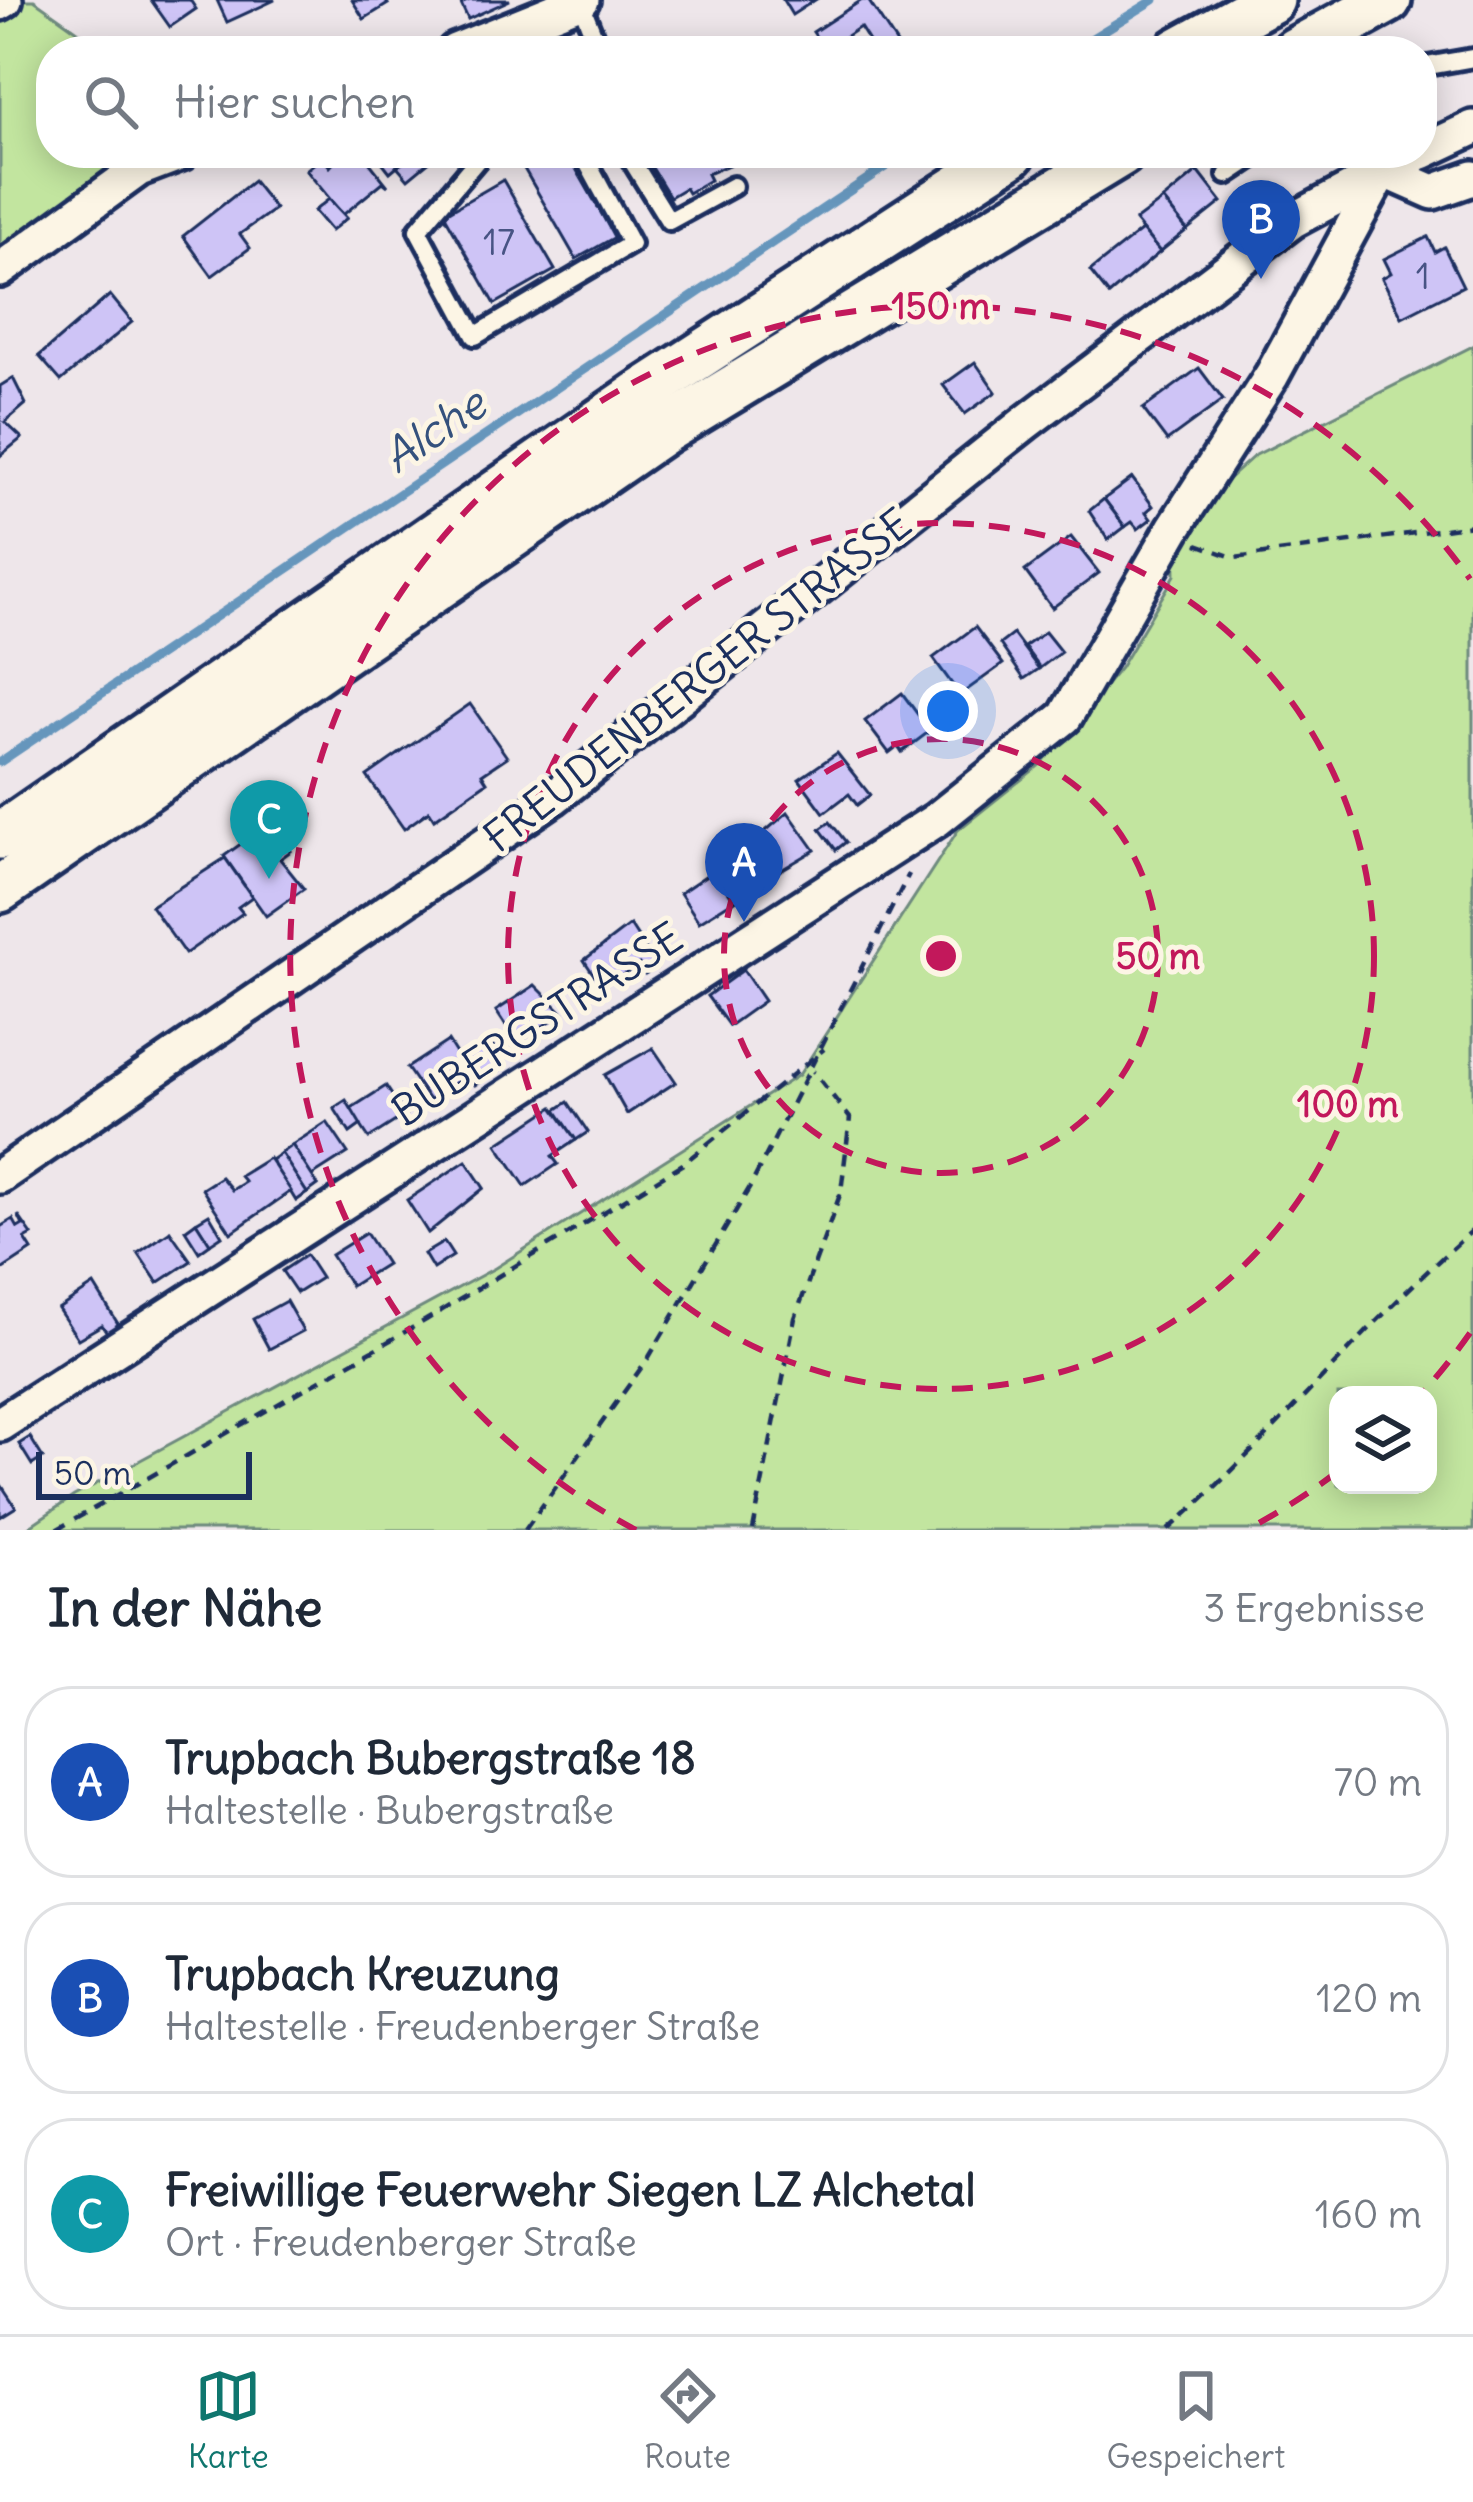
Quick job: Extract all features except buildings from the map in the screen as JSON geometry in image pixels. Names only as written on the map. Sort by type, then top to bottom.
[{"type":"main road","points":[[1205,36],[1271,0]]},
{"type":"main road","points":[[1322,36],[1388,0]]},
{"type":"main road","points":[[0,836],[637,396],[989,168]]},
{"type":"main road","points":[[0,889],[663,431],[1096,168]]},
{"type":"street","points":[[545,34],[581,1]]},
{"type":"street","name":"FREUDENBERGER STRASSE","points":[[1437,145],[1473,128]]},
{"type":"street","points":[[0,270],[143,168]]},
{"type":"street","name":"FREUDENBERGER STRASSE","points":[[0,1176],[553,798],[1199,290],[1292,221],[1387,168]]},
{"type":"street","points":[[1383,170],[1432,192],[1473,178]]},
{"type":"street","name":"BUBERGSTRASSE","points":[[0,1424],[936,820],[1065,717],[1174,528],[1272,375],[1383,170]]},
{"type":"lane","points":[[581,1],[593,36]]},
{"type":"lane","points":[[1437,64],[1473,58]]},
{"type":"lane","points":[[470,168],[418,230],[475,336],[632,244],[590,168]]},
{"type":"lane","points":[[637,168],[669,221],[733,186]]},
{"type":"lane","points":[[1227,175],[1238,168]]},
{"type":"path","points":[[1174,528],[1207,551],[1235,558],[1473,525]]},
{"type":"path","points":[[525,1530],[649,1357],[814,1071],[936,820]]},
{"type":"path","points":[[56,1530],[426,1320],[682,1164],[824,1049]]},
{"type":"path","points":[[752,1530],[795,1318],[841,1192],[850,1118],[814,1071]]},
{"type":"path","points":[[1168,1530],[1224,1482],[1358,1338],[1473,1230]]},
{"type":"green space","points":[[0,0],[34,0],[85,36],[36,36],[36,168],[158,168],[0,270]]},
{"type":"green space","points":[[1473,346],[1473,1530],[24,1530],[74,1496],[495,1268],[799,1075],[958,830],[1041,764],[1120,668],[1175,575],[1174,528],[1254,456]]},
{"type":"waterway","name":"Alche","points":[[1095,36],[1154,0]]},
{"type":"waterway","name":"Alche","points":[[0,762],[884,168]]},
{"type":"place","name":"Trupbach Kreuzung","points":[[1261,279]]},
{"type":"place","name":"Freiwillige Feuerwehr Siegen LZ Alchetal","points":[[269,879]]},
{"type":"place","name":"Trupbach Bubergstraße 18","points":[[744,922]]}]
